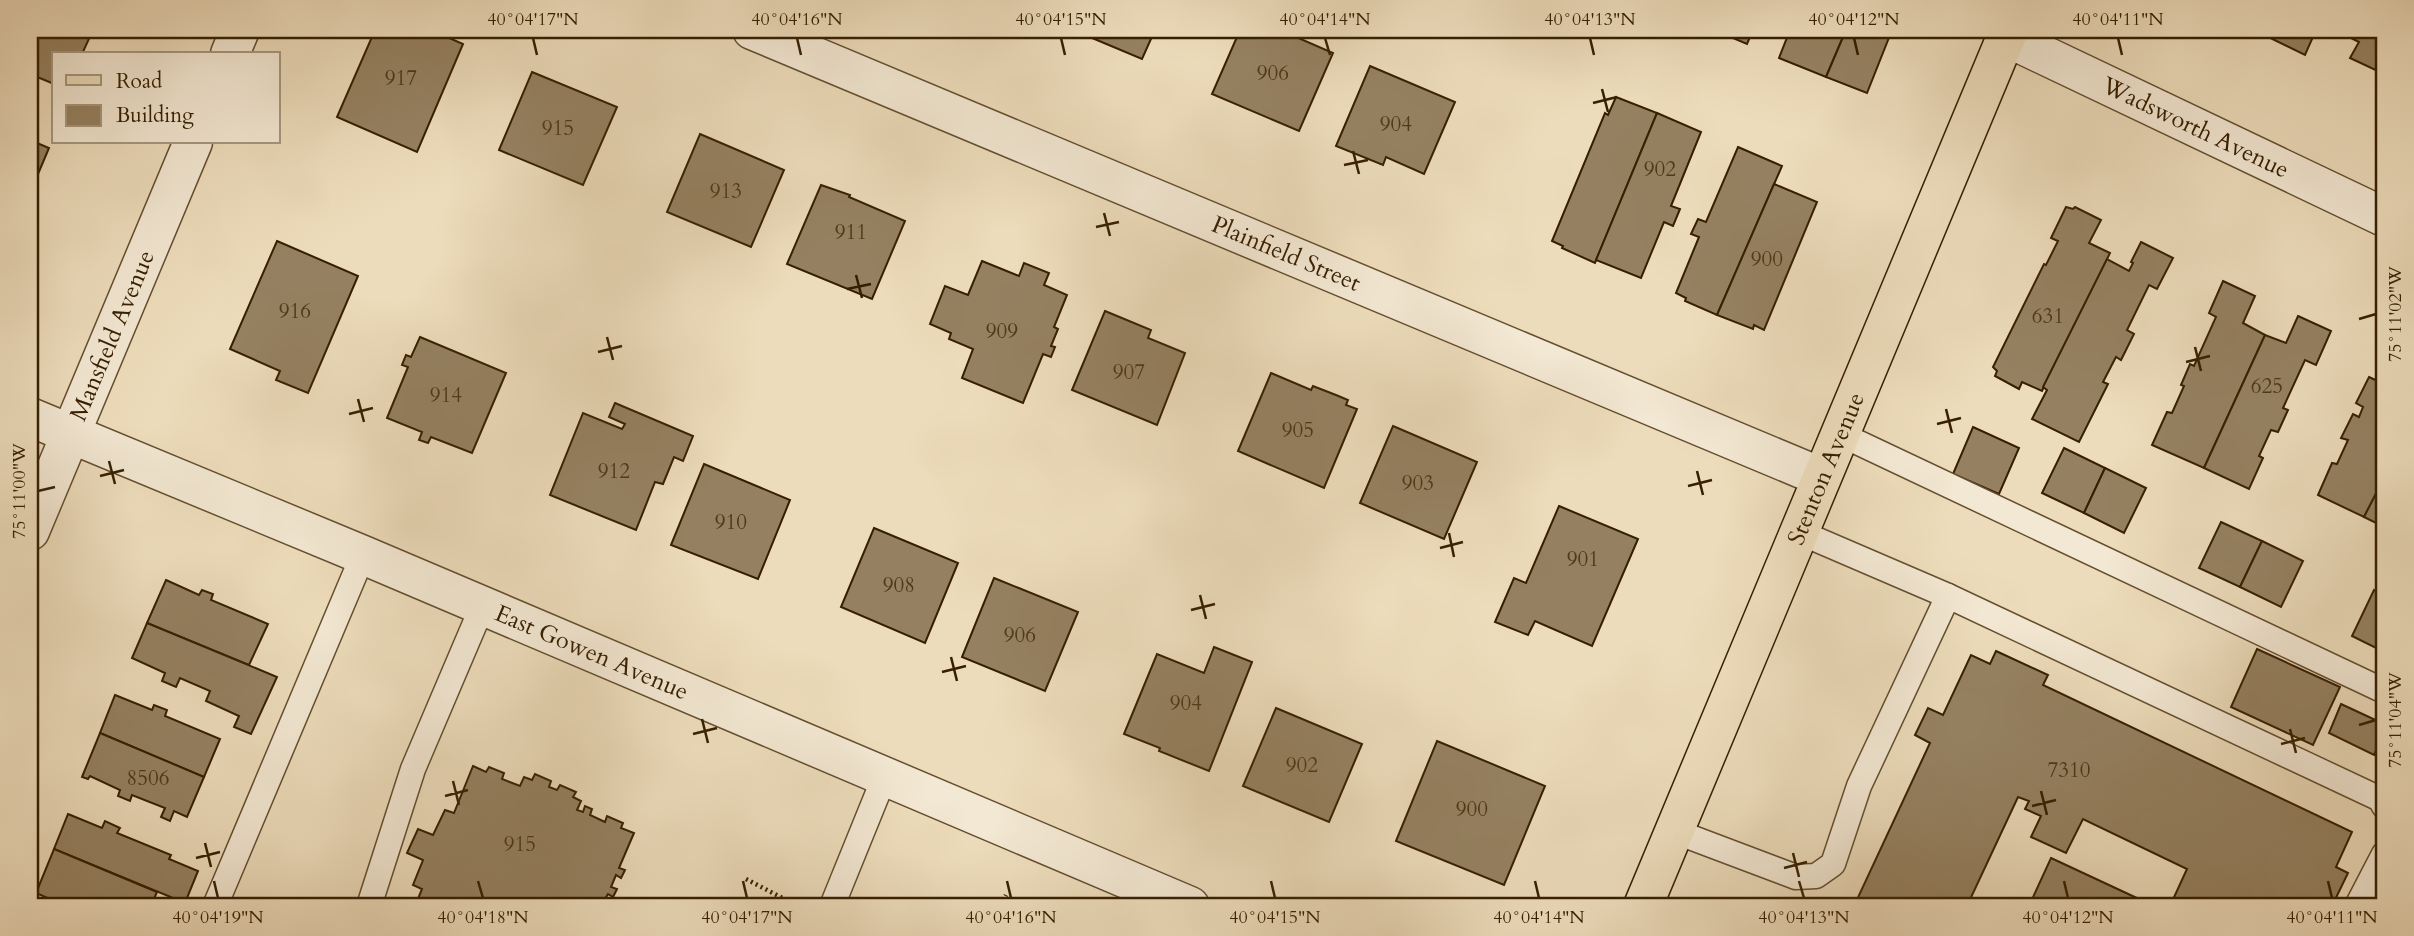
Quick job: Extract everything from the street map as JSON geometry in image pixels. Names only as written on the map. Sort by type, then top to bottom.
[{"type":"main road","name":"Stenton Avenue","points":[[1643,906],[2007,33]]},
{"type":"street","points":[[231,52],[240,30]]},
{"type":"street","name":"Plainfield Street","points":[[752,30],[1821,477]]},
{"type":"street","name":"Wadsworth Avenue","points":[[2007,33],[2384,217]]},
{"type":"street","name":"Mansfield Avenue","points":[[30,531],[192,144]]},
{"type":"street","name":"East Gowen Avenue","points":[[30,417],[363,555],[1190,906]]},
{"type":"lane","points":[[1840,434],[2384,691]]},
{"type":"lane","points":[[1799,532],[1948,596],[2380,799],[2384,806]]},
{"type":"lane","points":[[215,906],[363,555]]},
{"type":"lane","points":[[1674,831],[1796,877],[1816,876],[1833,864],[1859,786],[1948,596]]},
{"type":"lane","points":[[369,906],[413,769],[482,607]]},
{"type":"lane","points":[[832,906],[884,778]]},
{"type":"lane","points":[[2357,906],[2384,854]]},
{"type":"path","points":[[746,879],[797,906]]},
{"type":"path","points":[[1001,906],[1006,895]]},
{"type":"building","points":[[30,30],[93,30],[83,52],[52,52],[52,83],[30,74]]},
{"type":"building","points":[[375,30],[431,30],[463,44],[417,152],[337,117]]},
{"type":"building","points":[[1073,30],[1155,30],[1142,59]]},
{"type":"building","points":[[1240,30],[1280,30],[1333,53],[1299,131],[1212,94]]},
{"type":"building","points":[[1714,30],[1753,30],[1747,44]]},
{"type":"building","points":[[1790,30],[1846,30],[1826,77],[1779,58]]},
{"type":"building","points":[[1846,30],[1892,30],[1867,93],[1826,77]]},
{"type":"building","points":[[2254,30],[2316,30],[2305,55]]},
{"type":"building","points":[[2350,30],[2384,30],[2384,74],[2350,58],[2359,42],[2347,36]]},
{"type":"building","points":[[1370,66],[1455,102],[1424,174],[1386,157],[1383,165],[1336,146]]},
{"type":"building","points":[[532,72],[617,107],[583,185],[499,150]]},
{"type":"building","points":[[1616,97],[1657,113],[1595,263],[1552,241],[1605,113],[1608,115]]},
{"type":"building","points":[[1657,113],[1701,132],[1671,206],[1680,209],[1673,226],[1664,222],[1641,278],[1596,260]]},
{"type":"building","points":[[700,134],[784,170],[751,247],[667,212]]},
{"type":"building","points":[[30,140],[49,148],[30,193]]},
{"type":"building","points":[[1738,147],[1782,166],[1717,315],[1685,301],[1686,298],[1676,293],[1699,237],[1691,234],[1698,219],[1706,222]]},
{"type":"building","points":[[1774,184],[1817,202],[1764,330],[1754,325],[1753,329],[1717,315]]},
{"type":"building","points":[[821,185],[850,195],[849,197],[905,221],[872,299],[787,264]]},
{"type":"building","points":[[2066,207],[2075,207],[2101,220],[2089,243],[2110,253],[2042,391],[2022,382],[2019,389],[1995,376],[1997,371],[1993,367],[2058,241],[2051,238]]},
{"type":"building","points":[[277,241],[358,276],[308,393],[276,380],[280,371],[230,349]]},
{"type":"building","points":[[2141,242],[2173,258],[2157,289],[2149,285],[2127,330],[2134,334],[2121,360],[2116,357],[2103,382],[2108,384],[2079,442],[2032,419],[2047,390],[2043,387],[2107,259],[2129,271]]},
{"type":"building","points":[[982,261],[1019,276],[1024,263],[1049,273],[1044,285],[1067,295],[1054,327],[1058,329],[1051,346],[1055,347],[1051,357],[1043,354],[1023,403],[962,378],[973,349],[949,339],[951,333],[930,324],[945,286],[968,295]]},
{"type":"building","points":[[2223,281],[2255,296],[2243,323],[2265,335],[2204,468],[2152,445],[2167,412],[2172,413],[2190,364],[2194,366],[2216,317],[2209,313]]},
{"type":"building","points":[[1105,311],[1151,330],[1148,338],[1185,353],[1157,425],[1072,390]]},
{"type":"building","points":[[2298,316],[2331,331],[2316,365],[2305,360],[2283,408],[2288,410],[2278,432],[2271,430],[2259,456],[2263,458],[2249,489],[2204,468],[2265,335],[2286,343]]},
{"type":"building","points":[[420,337],[506,373],[472,453],[431,437],[428,443],[419,440],[422,432],[387,418],[408,367],[402,365],[406,355],[411,357]]},
{"type":"building","points":[[1271,373],[1311,390],[1313,386],[1348,400],[1346,405],[1357,409],[1324,488],[1238,451]]},
{"type":"building","points":[[2369,377],[2384,384],[2384,478],[2364,517],[2318,495],[2332,463],[2337,464],[2348,440],[2341,438],[2353,414],[2359,417],[2363,407],[2356,403]]},
{"type":"building","points":[[615,403],[693,436],[683,461],[674,457],[663,484],[655,482],[636,530],[550,495],[583,413],[622,429],[625,424],[609,417]]},
{"type":"building","points":[[1393,426],[1477,462],[1444,539],[1360,503]]},
{"type":"building","points":[[1973,427],[2019,448],[1999,494],[1953,474]]},
{"type":"building","points":[[2064,448],[2105,468],[2084,513],[2042,493]]},
{"type":"building","points":[[704,464],[790,500],[758,579],[671,545]]},
{"type":"building","points":[[2105,468],[2146,488],[2124,533],[2084,513]]},
{"type":"building","points":[[2384,478],[2384,527],[2364,517]]},
{"type":"building","points":[[1559,506],[1638,539],[1592,646],[1535,621],[1528,635],[1495,622],[1514,578],[1526,583]]},
{"type":"building","points":[[2221,522],[2262,541],[2240,587],[2199,568]]},
{"type":"building","points":[[874,528],[958,563],[925,643],[841,607]]},
{"type":"building","points":[[2262,541],[2303,561],[2281,607],[2240,587]]},
{"type":"building","points":[[994,578],[1078,612],[1045,691],[962,657]]},
{"type":"building","points":[[166,580],[199,595],[202,590],[213,594],[211,600],[268,624],[249,665],[147,623]]},
{"type":"building","points":[[2374,590],[2384,596],[2384,652],[2352,636]]},
{"type":"building","points":[[147,623],[277,677],[251,734],[234,727],[239,716],[206,701],[210,691],[180,678],[176,687],[162,681],[165,673],[132,658]]},
{"type":"building","points":[[1214,647],[1252,662],[1209,771],[1124,734],[1157,654],[1204,673]]},
{"type":"building","points":[[2257,649],[2340,687],[2313,745],[2231,707]]},
{"type":"building","points":[[1996,651],[2048,675],[2043,685],[2352,832],[2336,867],[2348,873],[2332,906],[2170,906],[2187,869],[2083,819],[2066,853],[2031,837],[2041,816],[2025,809],[2029,801],[2018,797],[1967,906],[1854,906],[1930,743],[1915,735],[1928,708],[1943,715],[1971,655],[1990,664]]},
{"type":"building","points":[[115,695],[152,710],[154,705],[167,710],[165,716],[220,739],[204,777],[100,733]]},
{"type":"building","points":[[2341,704],[2384,724],[2384,733],[2374,755],[2329,733]]},
{"type":"building","points":[[1276,708],[1362,744],[1329,822],[1243,786]]},
{"type":"building","points":[[100,733],[204,777],[187,817],[174,811],[170,821],[161,817],[165,808],[132,795],[130,801],[118,796],[120,790],[90,776],[88,779],[82,777]]},
{"type":"building","points":[[1437,741],[1545,786],[1504,885],[1396,841]]},
{"type":"building","points":[[473,766],[486,772],[489,767],[504,773],[502,779],[520,786],[524,777],[532,780],[535,774],[551,781],[549,787],[557,790],[560,785],[576,792],[573,797],[581,801],[577,810],[583,812],[585,806],[592,809],[590,815],[605,822],[607,816],[623,823],[621,828],[634,833],[619,868],[625,870],[621,878],[616,875],[611,887],[617,889],[613,897],[608,894],[605,899],[623,906],[415,906],[422,889],[413,885],[423,860],[407,853],[418,829],[433,835],[445,810],[454,813]]},
{"type":"building","points":[[68,814],[102,828],[105,821],[120,828],[117,833],[171,855],[169,859],[198,871],[185,903],[54,849]]},
{"type":"building","points":[[54,849],[157,892],[151,906],[66,906],[36,893]]},
{"type":"building","points":[[2051,858],[2154,906],[2029,906]]}]
